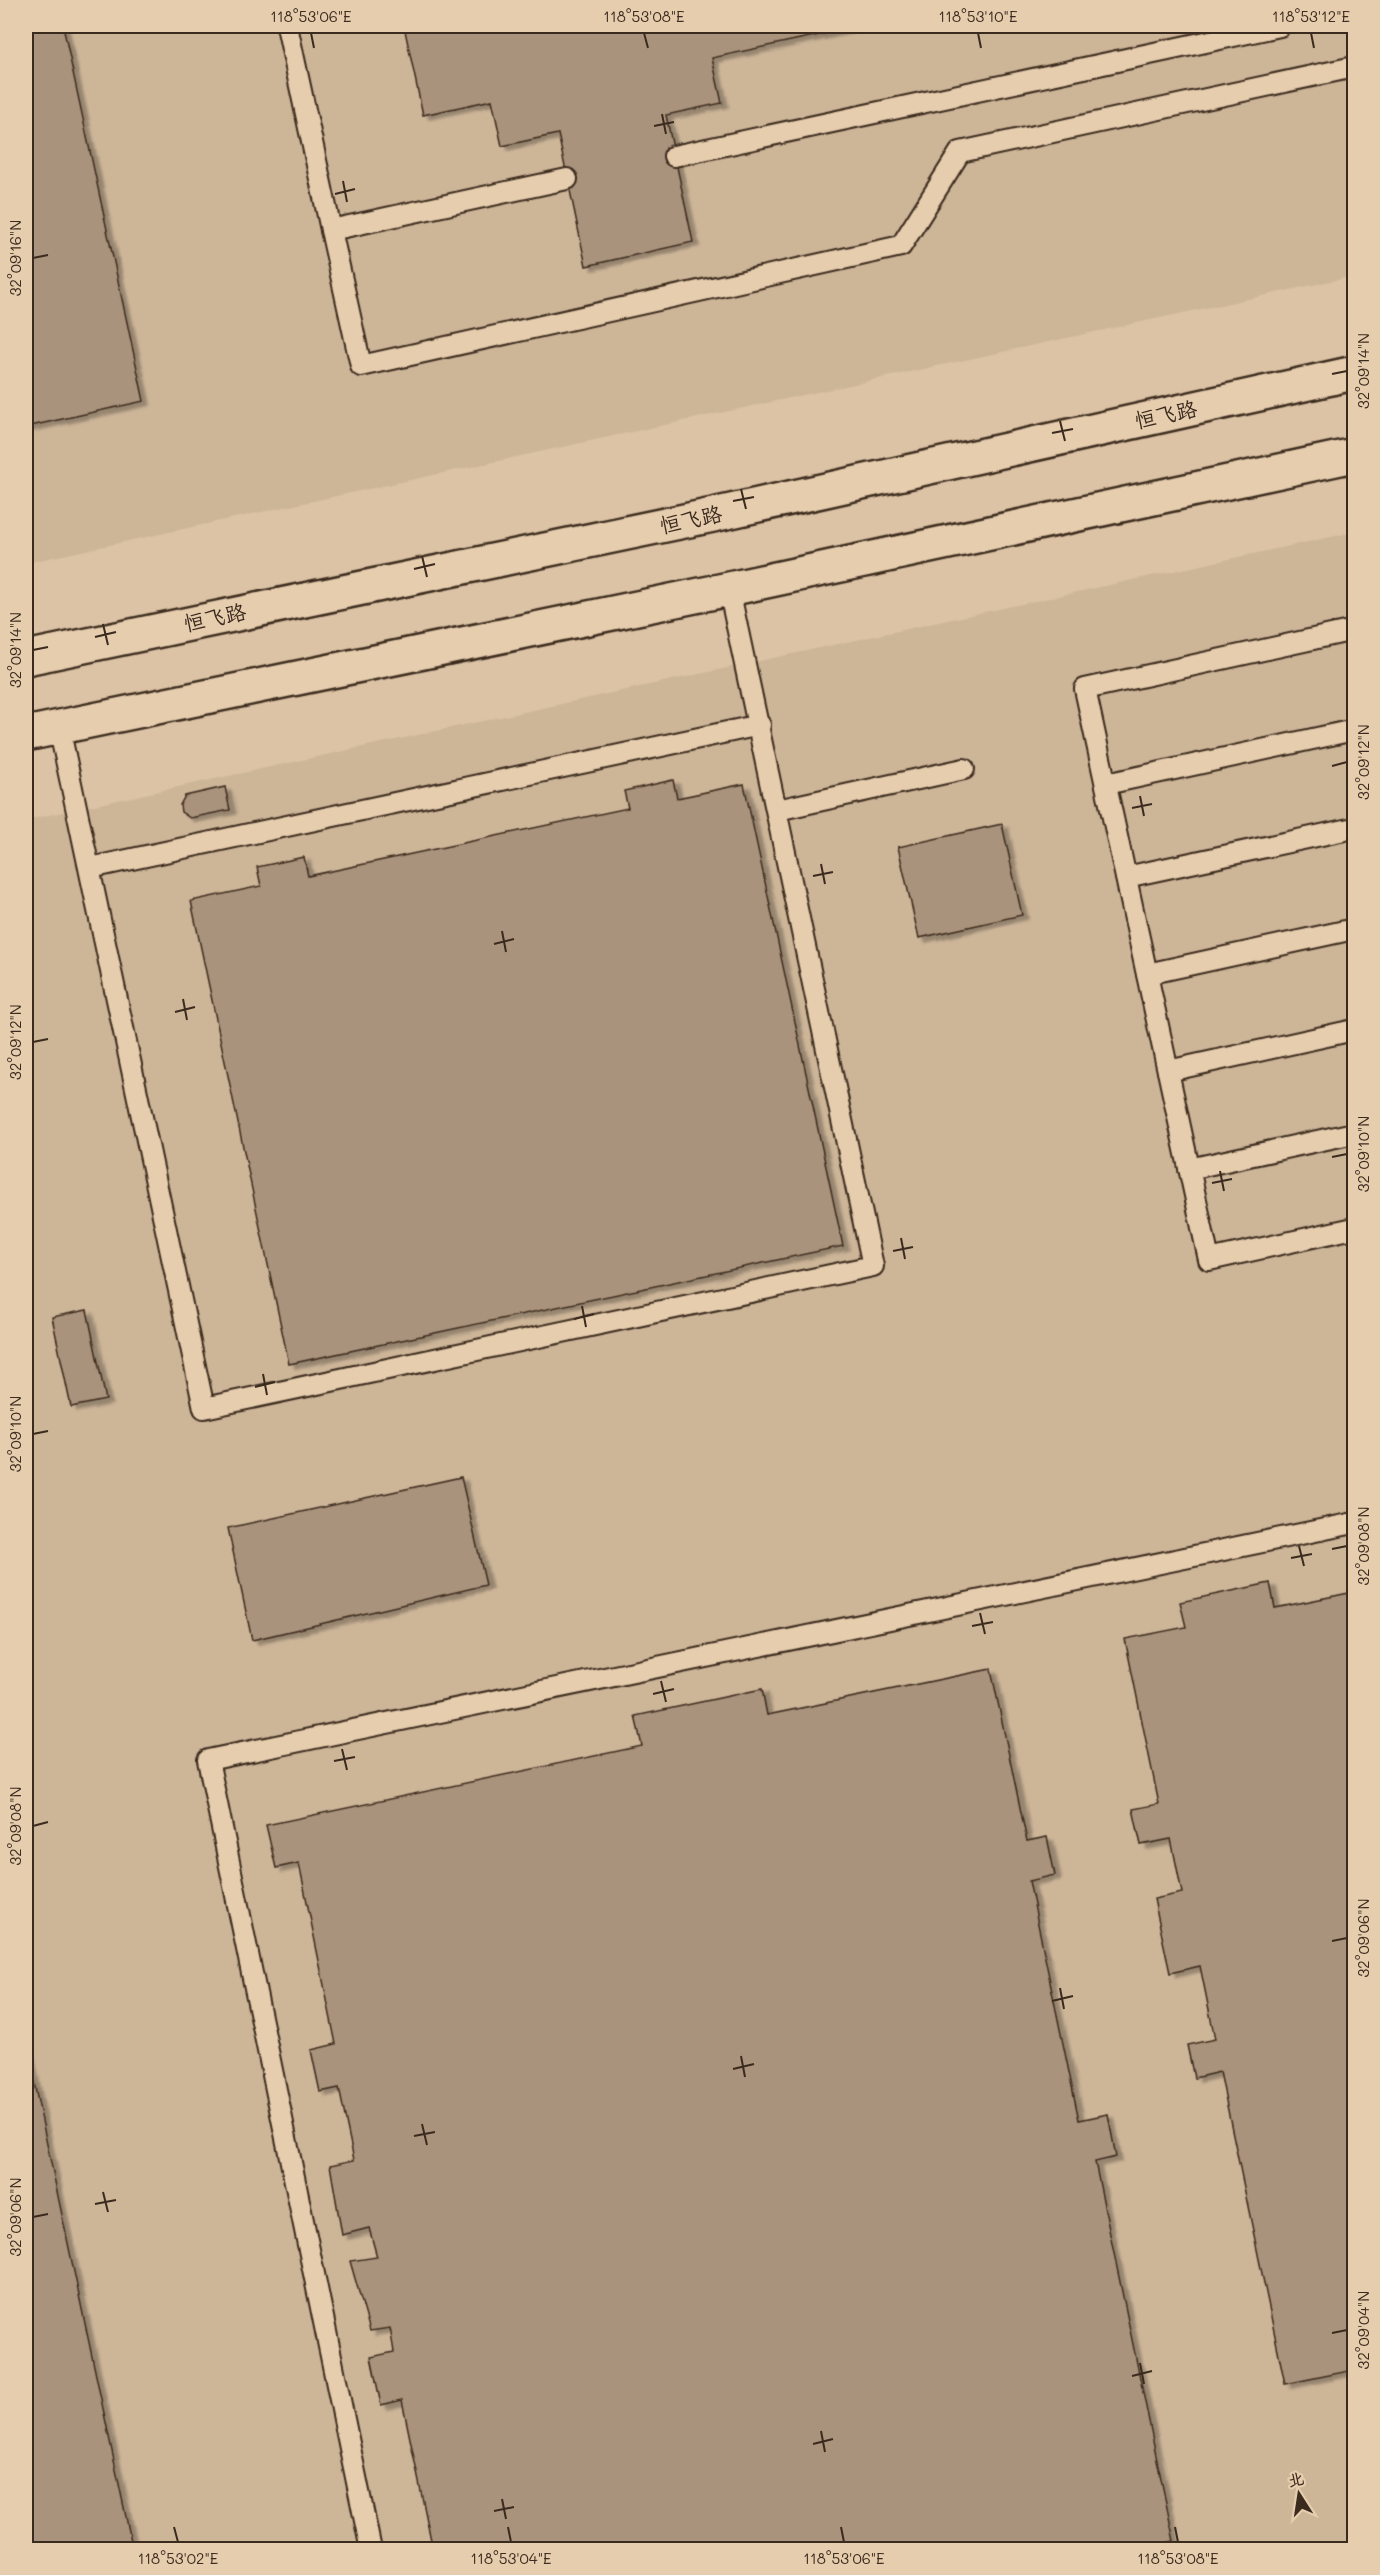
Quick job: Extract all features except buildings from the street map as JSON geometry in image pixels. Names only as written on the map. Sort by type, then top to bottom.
[{"type":"main road","name":"恒飞路","points":[[26,658],[713,515],[1354,373]]},
{"type":"main road","points":[[26,734],[729,589],[1354,455]]},
{"type":"lane","points":[[287,26],[361,366],[901,246],[960,152],[1354,67]]},
{"type":"lane","points":[[674,156],[1238,30],[1280,26]]},
{"type":"lane","points":[[331,230],[567,179]]},
{"type":"lane","points":[[59,727],[204,1408],[873,1266],[729,589]]},
{"type":"lane","points":[[1354,630],[1085,689],[1209,1260],[1354,1228]]},
{"type":"lane","points":[[90,868],[759,725]]},
{"type":"lane","points":[[1106,784],[1354,730]]},
{"type":"lane","points":[[777,810],[964,769]]},
{"type":"lane","points":[[1126,877],[1354,828]]},
{"type":"lane","points":[[1147,974],[1354,929]]},
{"type":"lane","points":[[1168,1071],[1354,1030]]},
{"type":"lane","points":[[1189,1169],[1354,1133]]},
{"type":"lane","points":[[370,2550],[208,1760],[1354,1523]]},
{"type":"shaded area","points":[[26,26],[1354,26],[1354,276],[26,563]]},
{"type":"shaded area","points":[[1354,532],[1354,2549],[26,2549],[26,820]]}]
